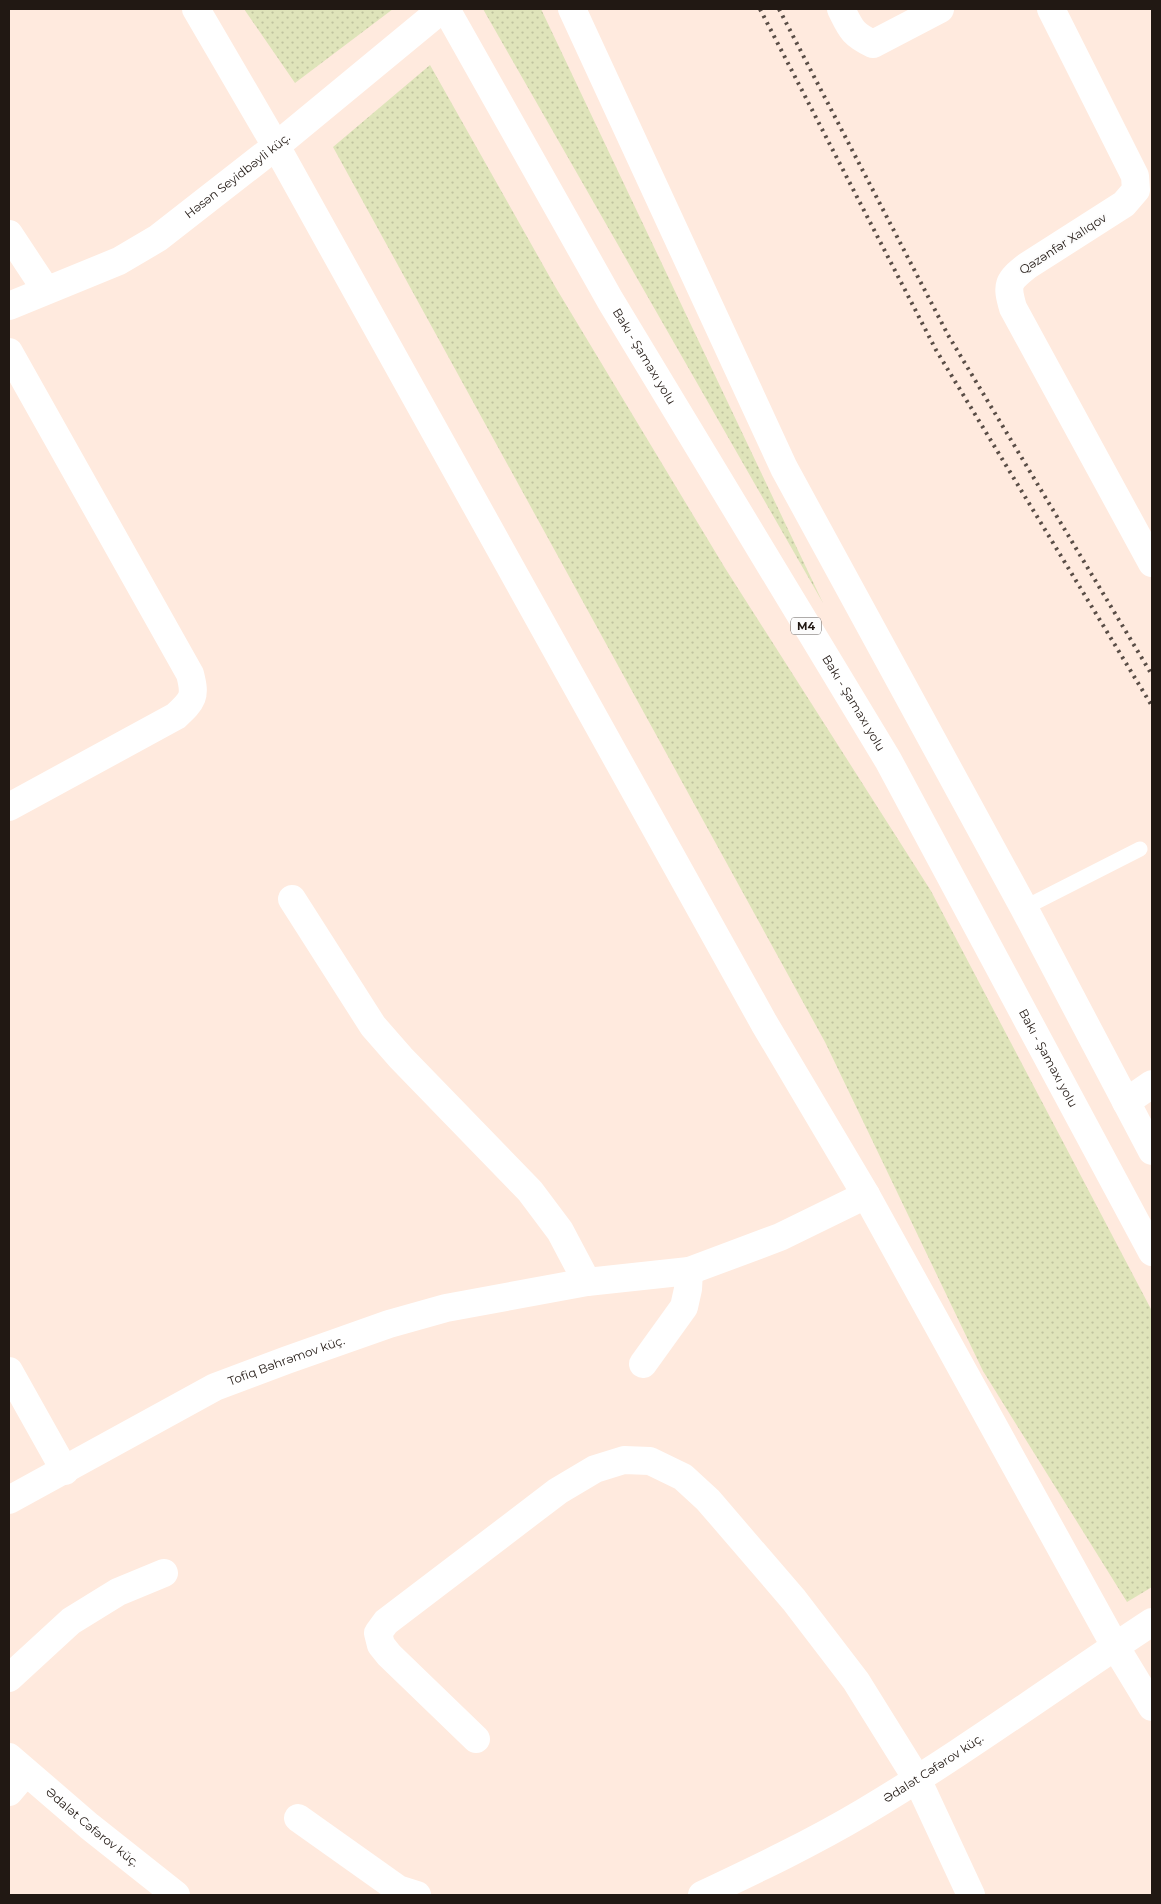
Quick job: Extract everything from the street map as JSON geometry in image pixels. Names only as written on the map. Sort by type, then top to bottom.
[{"type":"main road","points":[[196,9],[276,146],[760,1014],[866,1195],[1115,1646],[1152,1707]]},
{"type":"main road","name":"Həsən Seyidbəyli küç.","points":[[9,306],[118,261],[158,238],[276,146],[444,9]]},
{"type":"main road","name":"Bakı - Şamaxı yolu","points":[[444,9],[610,300],[888,760],[1152,1252]]},
{"type":"main road","points":[[572,9],[784,468],[1024,908],[1152,1151]]},
{"type":"main road","points":[[841,9],[850,28],[858,37],[873,44],[940,9]]},
{"type":"main road","name":"Qəzənfər Xalıqov","points":[[1051,9],[1135,176],[1136,190],[1124,204],[1012,277],[1008,292],[1013,308],[1152,563]]},
{"type":"main road","points":[[9,234],[46,290]]},
{"type":"main road","points":[[9,352],[190,674],[194,690],[189,704],[176,716],[9,807]]},
{"type":"main road","points":[[292,899],[373,1026],[400,1058],[530,1191],[560,1231],[587,1282]]},
{"type":"main road","points":[[1126,1102],[1152,1084]]},
{"type":"main road","name":"Tofiq Bəhrəmov küç.","points":[[9,1500],[215,1387],[287,1360],[389,1324],[446,1308],[587,1282],[689,1271],[780,1236],[866,1195]]},
{"type":"main road","points":[[643,1364],[684,1307],[689,1271]]},
{"type":"main road","points":[[9,1371],[64,1471]]},
{"type":"main road","points":[[476,1739],[389,1655],[381,1644],[378,1633],[386,1622],[558,1492],[595,1470],[624,1460],[650,1461],[683,1478],[708,1500],[794,1600],[856,1682],[917,1779],[971,1895]]},
{"type":"main road","points":[[9,1678],[71,1621],[118,1592],[164,1573]]},
{"type":"main road","name":"Ədalət Cəfərov küç.","points":[[702,1895],[803,1846],[917,1779],[1152,1622]]},
{"type":"main road","name":"Ədalət Cəfərov küç.","points":[[14,1774],[176,1895]]},
{"type":"main road","points":[[298,1818],[398,1888],[417,1895]]},
{"type":"lane","points":[[1024,908],[1140,849]]},
{"type":"green space","points":[[244,9],[393,9],[295,83]]},
{"type":"green space","points":[[483,9],[541,9],[823,603]]},
{"type":"green space","points":[[430,65],[556,288],[725,568],[931,891],[1152,1311],[1152,1587],[1127,1602],[983,1371],[825,1042],[333,147]]},
{"type":"railway","points":[[760,9],[936,350],[1152,706]]},
{"type":"railway","points":[[779,9],[948,335],[1152,675]]}]
